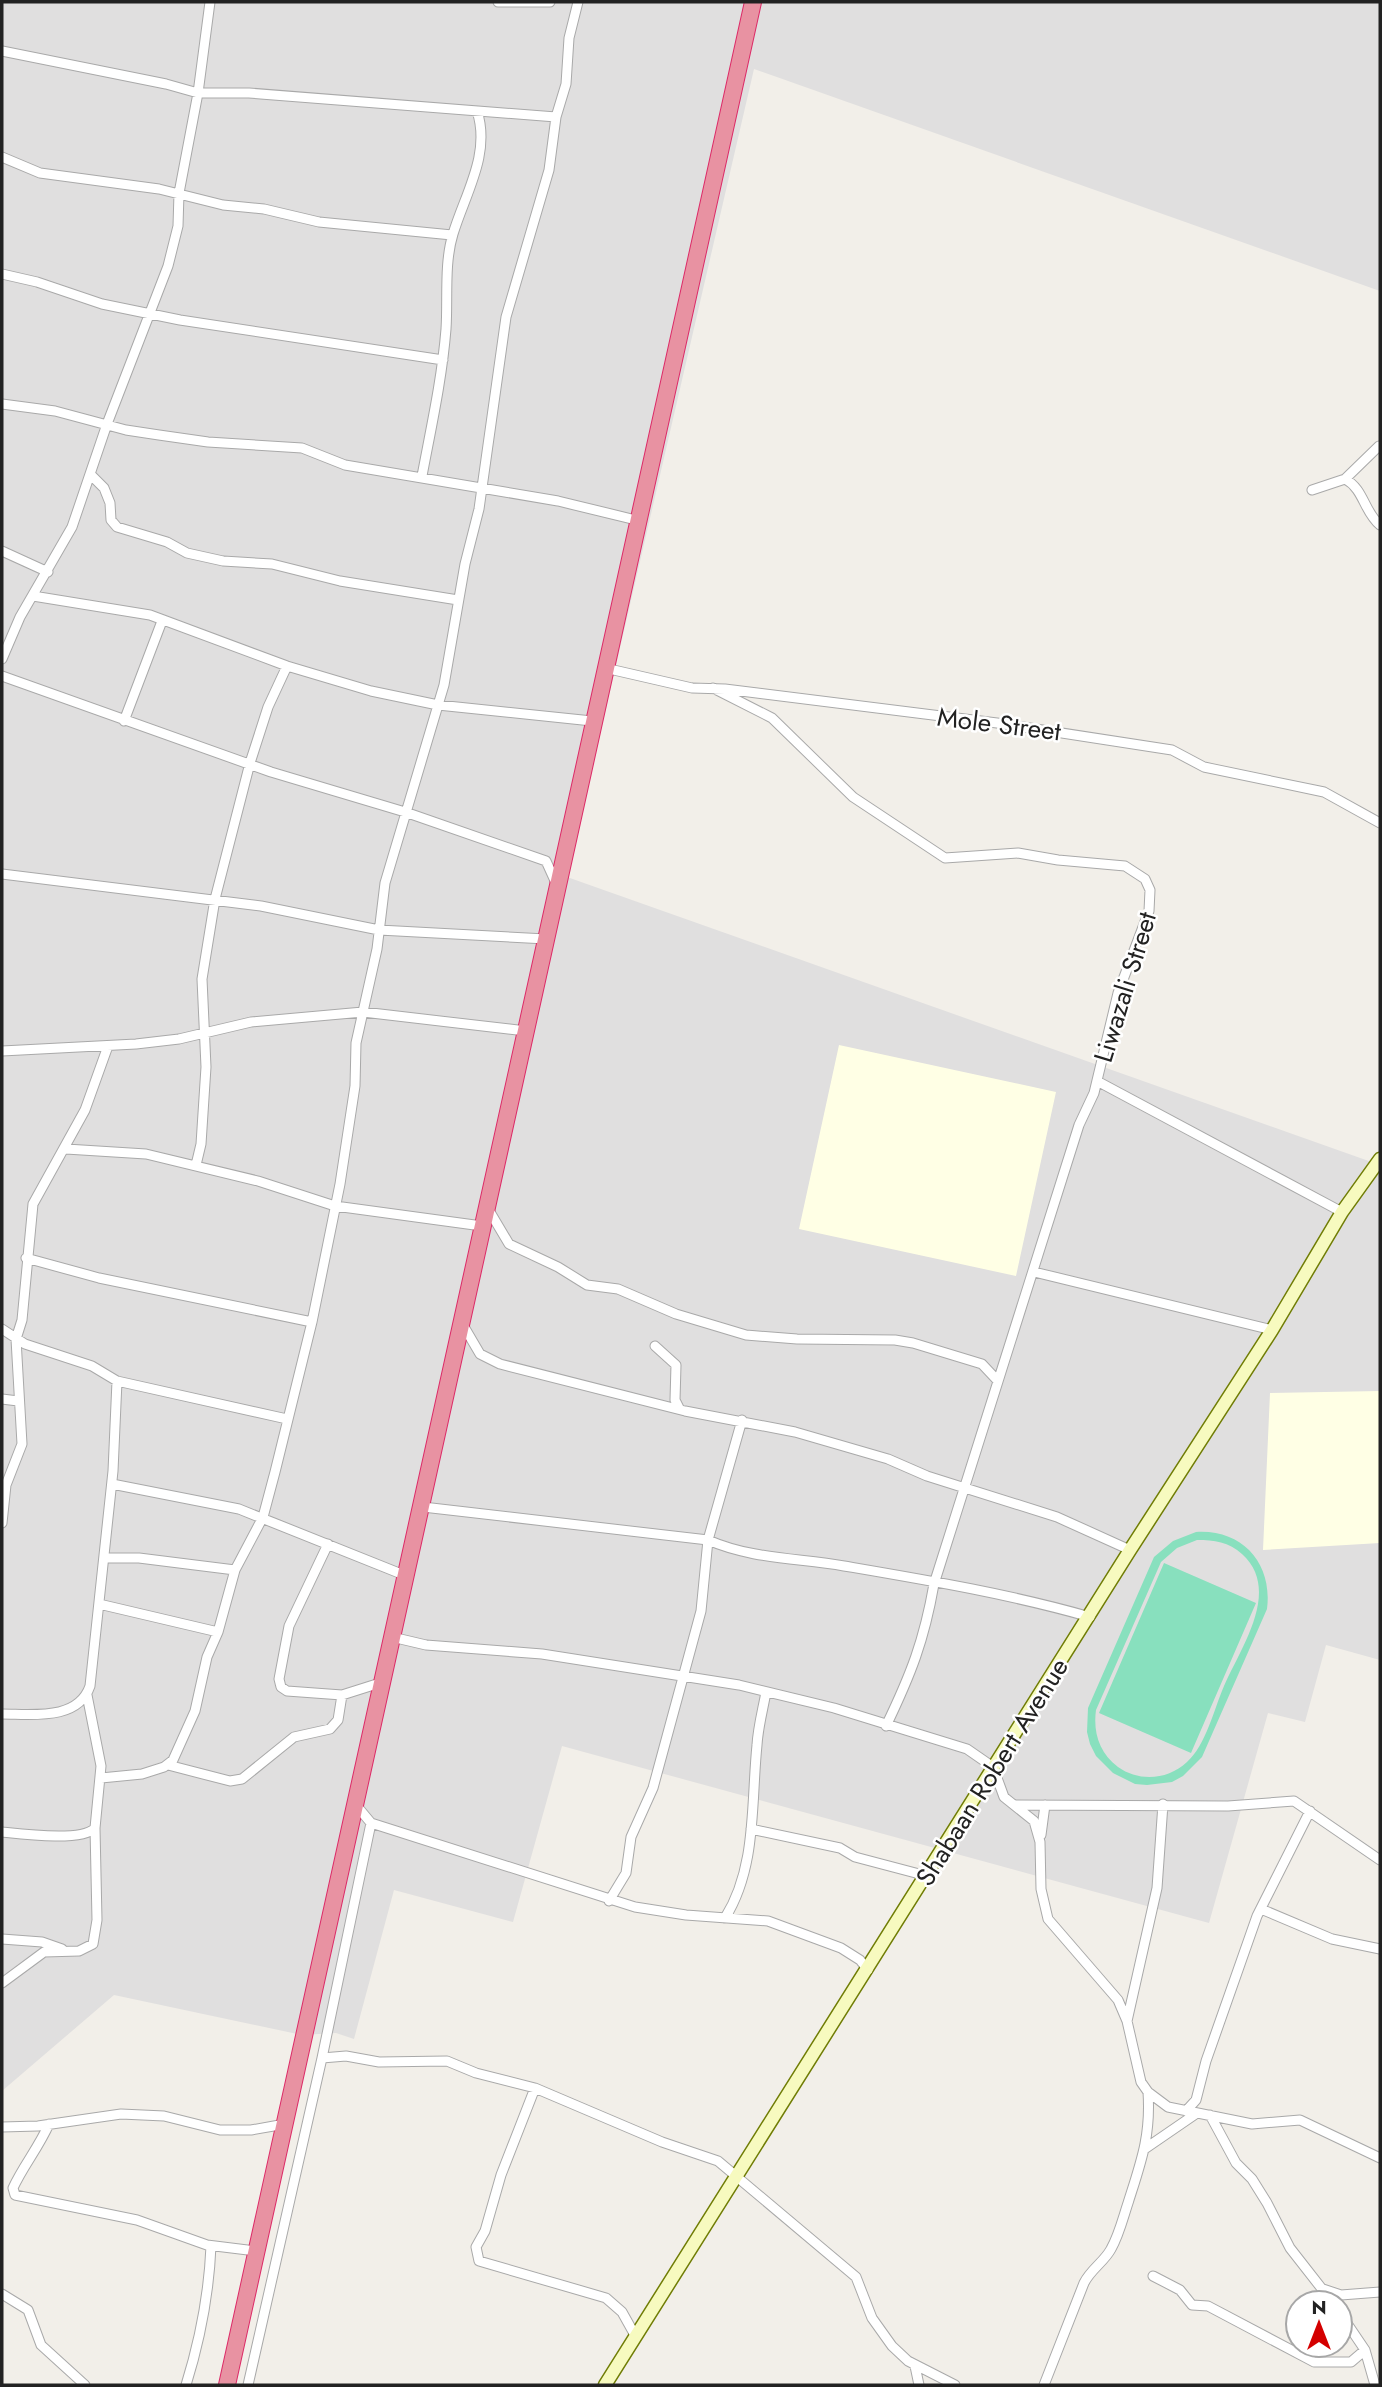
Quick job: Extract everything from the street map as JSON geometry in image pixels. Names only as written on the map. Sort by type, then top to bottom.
[{"type":"highway","points":[[227,2385],[383,1682],[404,1575],[423,1507],[486,1205],[558,891],[592,721],[640,522],[752,2]]},
{"type":"street","points":[[2,659],[15,627],[72,527],[174,244],[179,193],[198,93],[210,2]]},
{"type":"street","points":[[498,2],[550,2]]},
{"type":"street","points":[[168,1765],[191,1723],[207,1657],[218,1632],[235,1570],[263,1517],[312,1322],[355,1086],[356,1043],[379,930],[385,883],[438,705],[482,490],[506,317],[541,203],[556,117],[566,84],[568,45],[578,2]]},
{"type":"street","points":[[2,51],[198,93],[249,93],[556,117]]},
{"type":"street","points":[[422,476],[443,360],[452,234],[470,189],[480,150],[482,126],[477,111]]},
{"type":"street","points":[[2,157],[40,173],[179,193],[223,205],[264,209],[318,222],[452,234]]},
{"type":"street","points":[[2,274],[37,282],[102,304],[149,314],[443,360]]},
{"type":"street","points":[[2,404],[55,411],[107,424],[208,442],[302,448],[345,465],[558,501],[640,522]]},
{"type":"street","points":[[1312,490],[1345,479],[1378,446]]},
{"type":"street","points":[[92,476],[104,488],[110,503],[111,520],[117,527],[150,536],[187,553],[223,561],[272,564],[340,581],[458,600]]},
{"type":"street","points":[[1345,479],[1356,486],[1365,509],[1380,525]]},
{"type":"street","points":[[2,551],[48,572]]},
{"type":"street","points":[[33,596],[142,613],[287,666],[371,691],[438,705],[592,721]]},
{"type":"street","points":[[124,721],[162,621]]},
{"type":"street","points":[[196,1165],[204,1102],[202,979],[215,899],[250,763],[268,707],[287,666]]},
{"type":"street","name":"Mole Street","points":[[605,668],[692,688],[713,688],[997,723],[1172,750],[1204,767],[1324,792],[1380,822]]},
{"type":"street","points":[[2,676],[124,721],[546,861],[552,869],[558,891]]},
{"type":"street","name":"Liwazali Street","points":[[713,688],[772,718],[853,797],[945,858],[1018,853],[1058,860],[1125,866],[1145,878],[1150,890],[1149,911],[1118,993],[1097,1081],[1079,1125],[934,1584],[926,1633],[914,1667],[886,1726]]},
{"type":"street","points":[[2,874],[215,899],[286,910],[379,930],[546,939]]},
{"type":"street","points":[[2,1051],[108,1046],[203,1033],[251,1022],[363,1013],[526,1031]]},
{"type":"street","points":[[2,1524],[6,1485],[22,1444],[16,1339],[23,1310],[33,1204],[66,1149],[96,1086],[108,1046]]},
{"type":"street","points":[[1097,1081],[1270,1177],[1342,1212]]},
{"type":"street","points":[[66,1149],[125,1151],[196,1165],[335,1206],[482,1226]]},
{"type":"street","name":"Shabaan Robert Avenue","points":[[605,2385],[1130,1550],[1272,1330],[1342,1212],[1380,1160]]},
{"type":"street","points":[[486,1205],[509,1244],[558,1267],[587,1285],[612,1287],[676,1314],[746,1335],[903,1341],[982,1364],[998,1380]]},
{"type":"street","points":[[26,1258],[99,1278],[312,1322]]},
{"type":"street","points":[[1034,1272],[1272,1330]]},
{"type":"street","points":[[461,1321],[473,1345],[486,1359],[679,1408],[742,1420],[888,1459],[927,1476],[1057,1517],[1130,1550]]},
{"type":"street","points":[[2,1329],[16,1339],[92,1366],[117,1381],[287,1419]]},
{"type":"street","points":[[655,1346],[676,1365],[678,1377],[674,1400],[679,1408]]},
{"type":"street","points":[[2,1983],[44,1952],[87,1949],[96,1936],[95,1828],[101,1778],[96,1732],[87,1695],[94,1665],[111,1484],[117,1381]]},
{"type":"street","points":[[2,1399],[18,1401]]},
{"type":"street","points":[[609,1900],[626,1873],[631,1836],[653,1788],[701,1611],[708,1540],[742,1420]]},
{"type":"street","points":[[111,1484],[213,1502],[263,1517],[404,1575]]},
{"type":"street","points":[[423,1507],[708,1540],[737,1551],[844,1566],[1017,1597],[1090,1617]]},
{"type":"street","points":[[328,1544],[289,1626],[279,1679],[281,1687],[287,1691],[342,1695],[383,1682]]},
{"type":"street","points":[[104,1558],[139,1558],[235,1570]]},
{"type":"street","points":[[99,1604],[218,1632]]},
{"type":"street","points":[[392,1637],[426,1645],[519,1651],[682,1675],[834,1708],[967,1749],[993,1768],[1002,1794],[1034,1821],[1040,1842]]},
{"type":"street","points":[[725,1918],[742,1884],[751,1829],[758,1735],[766,1692]]},
{"type":"street","points":[[2,1714],[69,1710],[87,1695]]},
{"type":"street","points":[[101,1778],[142,1774],[168,1765],[230,1781],[242,1779],[294,1737],[330,1729],[338,1720],[342,1695]]},
{"type":"street","points":[[1016,1805],[1228,1805],[1294,1801],[1380,1860]]},
{"type":"street","points":[[1127,2021],[1157,1888],[1163,1804]]},
{"type":"street","points":[[356,1805],[371,1823],[515,1867],[609,1900],[657,1911],[768,1921],[841,1948],[860,1960],[868,1970]]},
{"type":"street","points":[[1045,1805],[1040,1842],[1041,1889],[1048,1919],[1118,2000],[1127,2021],[1138,2073],[1148,2092],[1161,2105],[1261,2126],[1298,2119],[1380,2158]]},
{"type":"street","points":[[1186,2110],[1196,2100],[1206,2061],[1261,1909],[1310,1811]]},
{"type":"street","points":[[248,2385],[322,2058],[371,1823]]},
{"type":"street","points":[[2,1832],[70,1836],[85,1835],[95,1828]]},
{"type":"street","points":[[751,1829],[845,1849],[855,1857],[927,1876]]},
{"type":"street","points":[[1261,1909],[1332,1939],[1380,1949]]},
{"type":"street","points":[[2,1939],[42,1941],[67,1951]]},
{"type":"street","points":[[322,2058],[346,2056],[379,2062],[447,2061],[488,2077],[535,2088],[662,2141],[710,2157],[856,2277],[878,2327],[892,2346],[915,2366],[955,2385]]},
{"type":"street","points":[[535,2088],[501,2175],[485,2231],[476,2247],[476,2257],[479,2261],[606,2298],[622,2312],[636,2337]]},
{"type":"street","points":[[1044,2385],[1088,2276],[1112,2247],[1146,2148],[1148,2092]]},
{"type":"street","points":[[1146,2148],[1197,2113]]},
{"type":"street","points":[[2,2127],[121,2115],[164,2116],[220,2130],[251,2130],[285,2124]]},
{"type":"street","points":[[1210,2115],[1236,2163],[1263,2195],[1290,2248],[1323,2289]]},
{"type":"street","points":[[49,2124],[37,2150],[17,2179],[13,2188],[15,2195],[137,2220],[211,2246],[256,2251]]},
{"type":"street","points":[[186,2385],[205,2304],[211,2246]]},
{"type":"street","points":[[1153,2276],[1180,2290],[1192,2305],[1208,2306],[1237,2323],[1259,2330],[1304,2359],[1339,2364],[1356,2360],[1364,2350]]},
{"type":"street","points":[[1354,2293],[1380,2292]]},
{"type":"street","points":[[2,2294],[28,2310],[41,2344],[85,2385]]},
{"type":"street","points":[[1354,2335],[1364,2350],[1375,2385]]},
{"type":"street","points":[[915,2366],[919,2385]]},
{"type":"shaded area","points":[[2,2],[1380,2],[1380,291],[754,69],[567,877],[1380,1165],[1380,1660],[1326,1645],[1305,1722],[1268,1713],[1209,1923],[562,1746],[513,1922],[394,1890],[354,2039],[336,2033],[302,2035],[114,1995],[2,2091]]},
{"type":"shaded area","points":[[839,1045],[1056,1092],[1016,1276],[799,1229]]},
{"type":"shaded area","points":[[1380,1391],[1380,1543],[1263,1550],[1270,1393]]},
{"type":"green space","points":[[1196,1532],[1227,1536],[1240,1543],[1251,1552],[1265,1577],[1267,1609],[1202,1757],[1183,1776],[1172,1782],[1135,1784],[1113,1773],[1096,1756],[1087,1732],[1088,1708],[1154,1557],[1173,1541]],"holes":[[[1203,1540],[1221,1542],[1232,1547],[1242,1554],[1253,1568],[1258,1584],[1254,1619],[1194,1755],[1171,1772],[1153,1777],[1135,1775],[1118,1767],[1102,1749],[1097,1734],[1096,1710],[1161,1562],[1177,1548]]]},
{"type":"green space","points":[[1164,1563],[1256,1603],[1191,1753],[1099,1713]]}]
